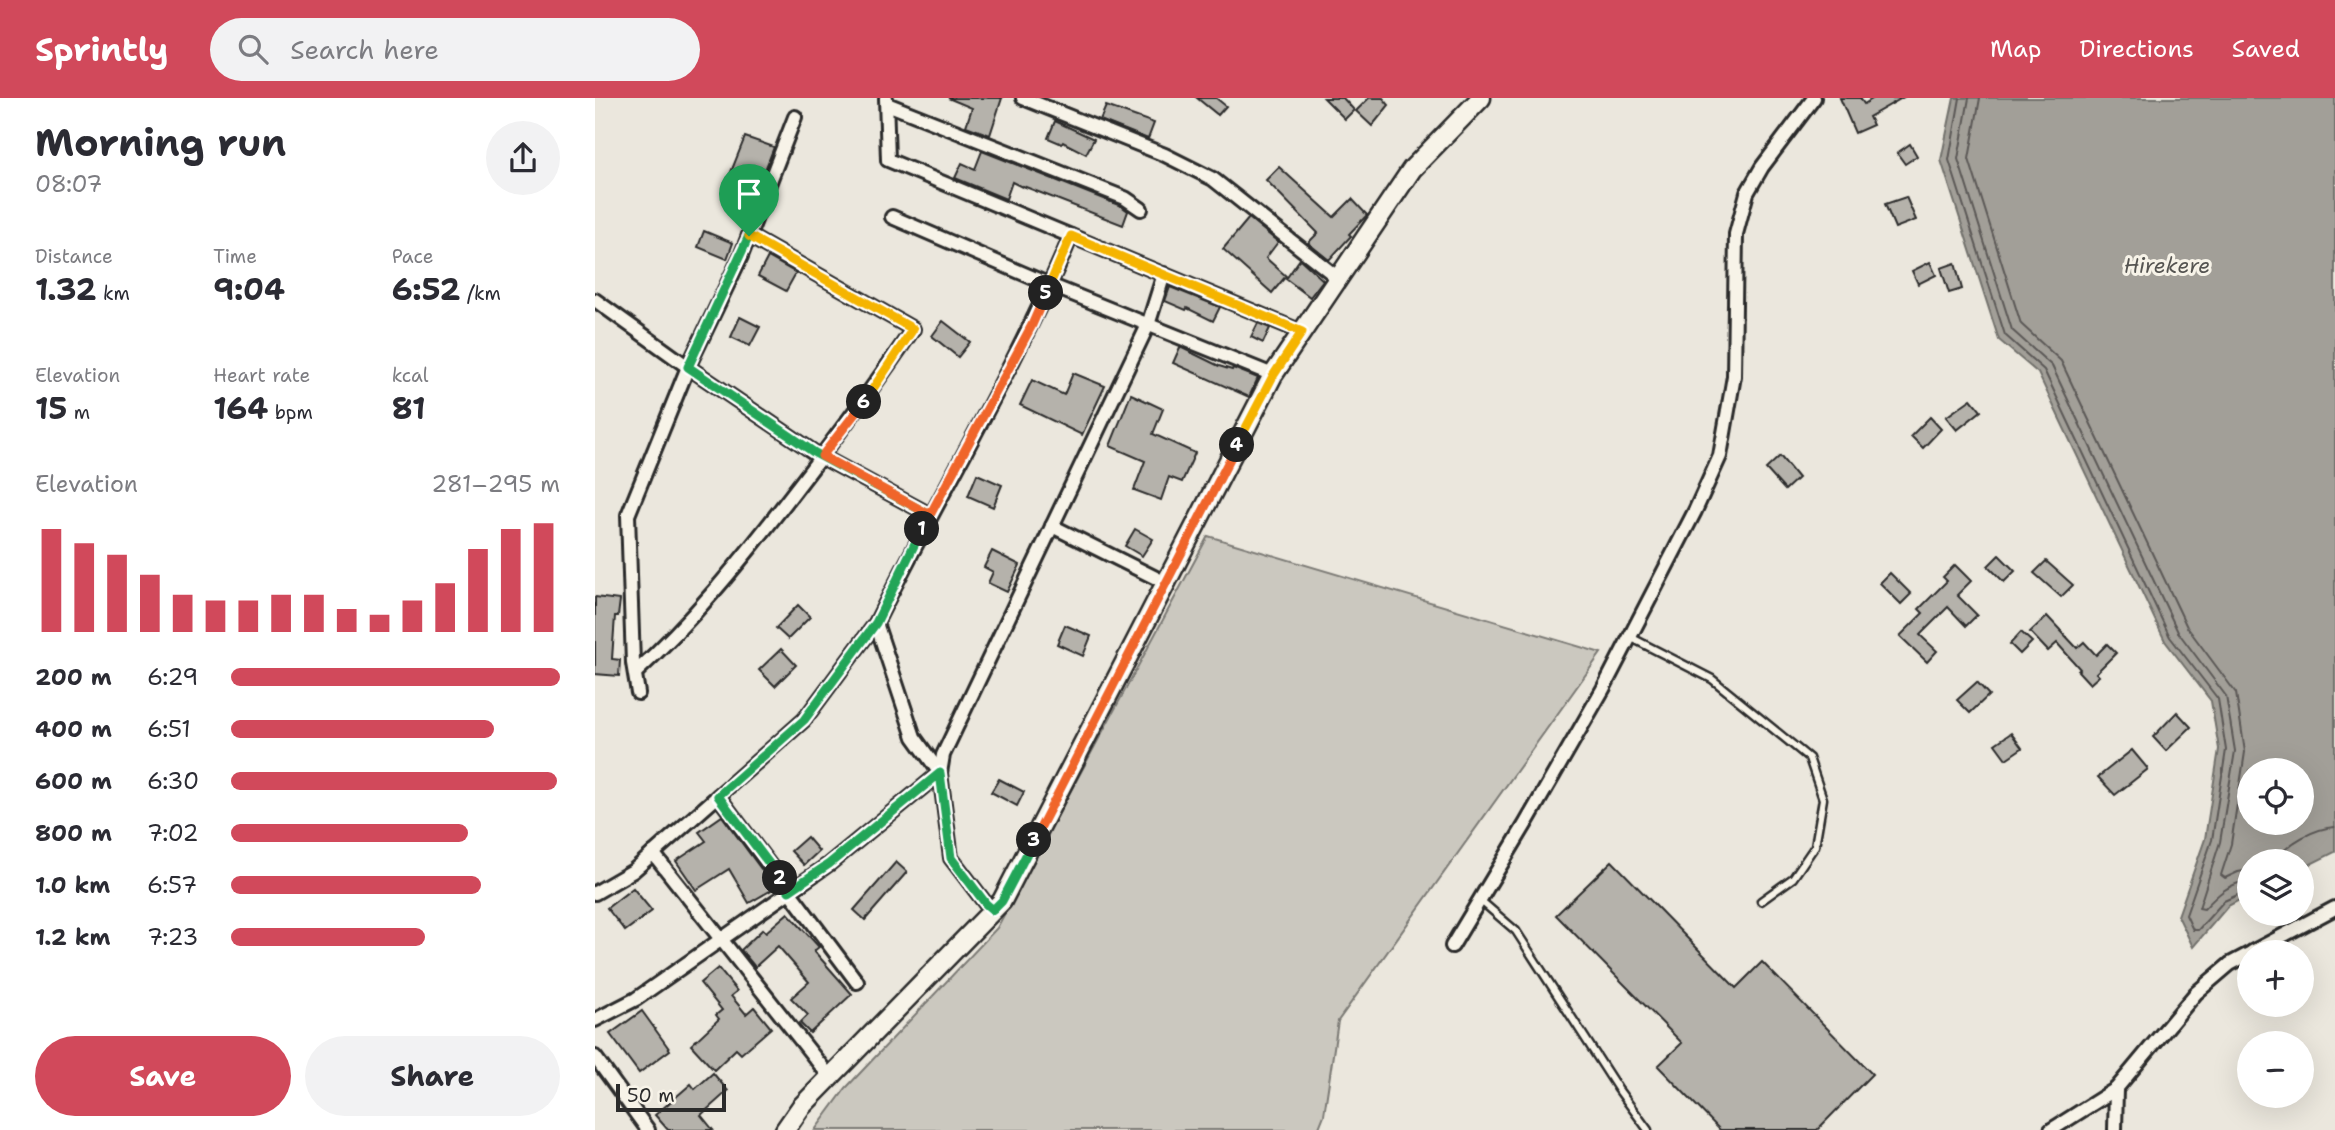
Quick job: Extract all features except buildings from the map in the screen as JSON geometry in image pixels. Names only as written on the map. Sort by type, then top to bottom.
[{"type":"street","points":[[1023,98],[1165,155],[1213,179],[1338,278]]},
{"type":"street","points":[[785,1130],[801,1107],[1002,901],[1273,376],[1412,169],[1481,98]]},
{"type":"street","points":[[1452,946],[1597,700],[1695,511],[1720,456],[1734,376],[1736,234],[1747,193],[1762,167],[1814,98]]},
{"type":"street","points":[[1141,209],[1125,198],[886,101],[888,160],[1302,332]]},
{"type":"street","points":[[638,693],[628,515],[688,367],[749,236],[795,117]]},
{"type":"street","points":[[892,217],[1273,376]]},
{"type":"street","points":[[635,673],[665,645],[738,564],[869,396],[913,329],[749,236]]},
{"type":"street","points":[[595,893],[633,870],[804,720],[876,623],[930,515],[1032,325],[1071,236]]},
{"type":"street","points":[[993,910],[951,858],[940,773],[943,755],[1148,325],[1164,274]]},
{"type":"street","points":[[595,300],[688,367],[822,456],[930,515]]},
{"type":"street","points":[[1052,526],[1166,583]]},
{"type":"street","points":[[876,623],[914,737],[940,773]]},
{"type":"street","points":[[595,1020],[636,999],[829,864],[940,773]]},
{"type":"street","points":[[718,796],[857,982]]},
{"type":"street","points":[[653,853],[830,1077]]},
{"type":"street","points":[[2275,940],[2335,908]]},
{"type":"street","points":[[2051,1130],[2116,1089],[2196,993],[2237,960]]},
{"type":"street","points":[[595,1057],[648,1130]]},
{"type":"street","points":[[2115,1130],[2116,1089]]},
{"type":"lane","points":[[1630,637],[1712,679],[1809,758],[1823,799],[1815,846],[1793,878],[1761,901]]},
{"type":"lane","points":[[1480,900],[1516,931],[1618,1089],[1648,1130]]},
{"type":"shaded area","points":[[1208,536],[1601,653],[1338,1021],[1324,1115],[1318,1130],[815,1130],[846,1088],[997,928]]},
{"type":"water","name":"Hirekere","points":[[1954,98],[2335,98],[2335,852],[2314,862],[2314,849],[2237,849],[2237,901],[2228,906],[2193,947],[2178,916],[2205,839],[2219,749],[2211,701],[2165,641],[2038,373],[1999,340],[1941,160]]},
{"type":"route","points":[[749,236],[688,367],[815,453],[930,515],[876,623],[804,720],[718,796],[789,891],[829,864],[940,773],[951,858],[993,910],[1002,901],[1044,822],[1273,376],[1302,332],[1071,236],[1032,325],[930,515],[822,456],[869,396],[913,329],[749,236]]}]
